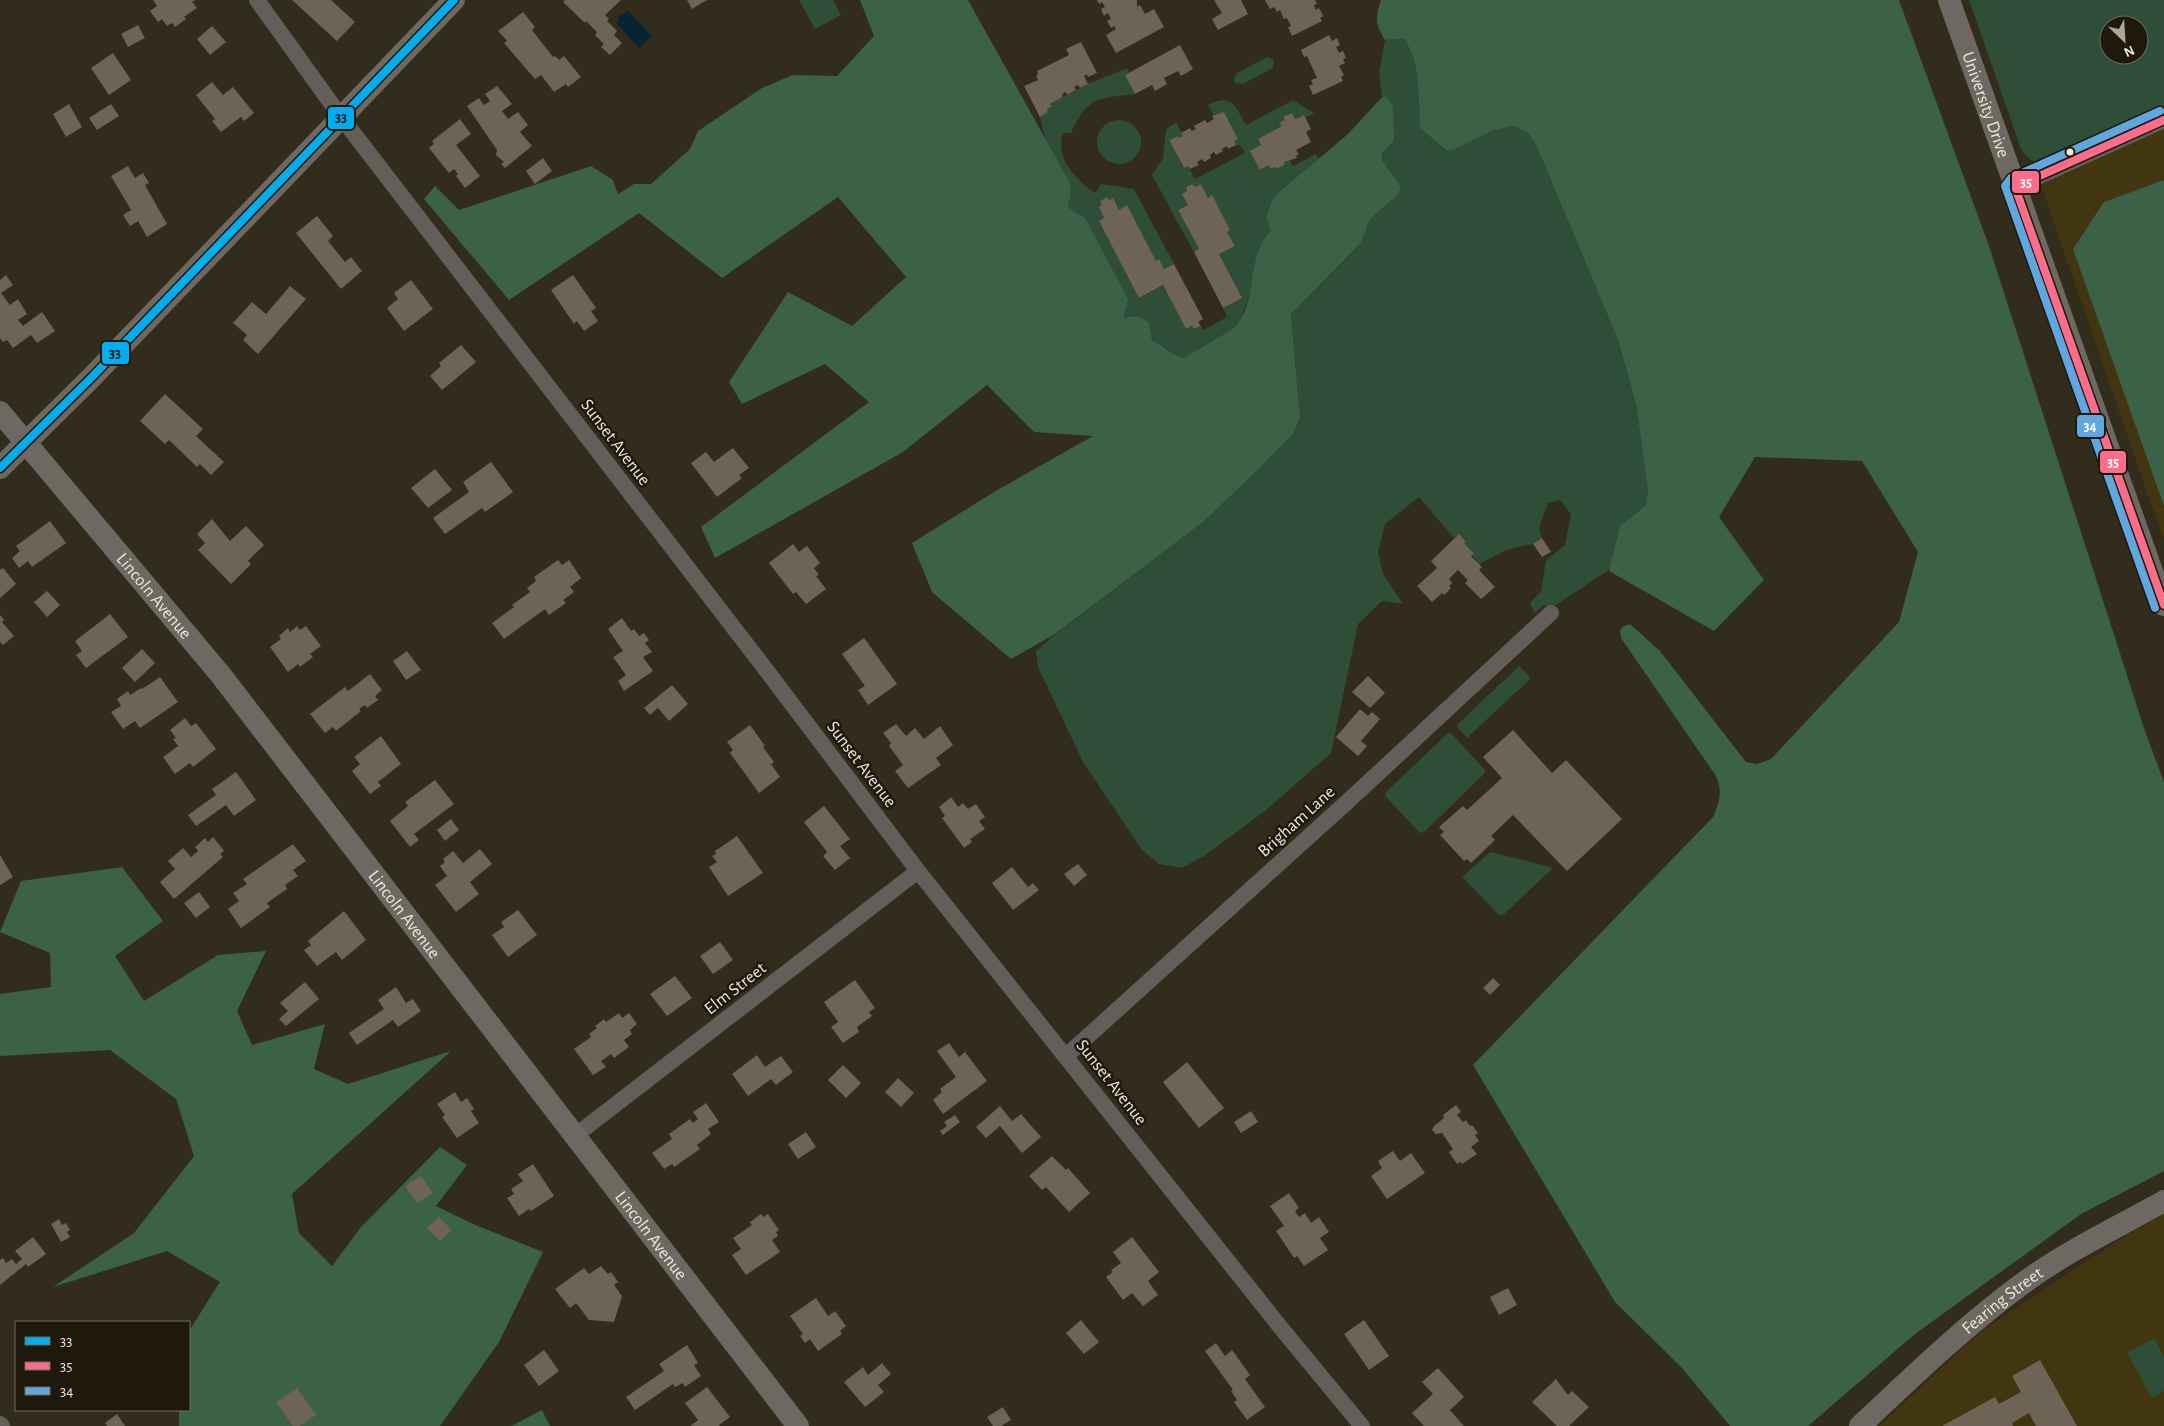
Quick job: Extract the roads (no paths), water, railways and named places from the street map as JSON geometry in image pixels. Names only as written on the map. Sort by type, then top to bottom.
[{"type":"street","name":"Sunset Avenue","points":[[257,0],[341,117],[767,671],[918,871],[1281,1328],[1362,1426]]},
{"type":"street","points":[[0,468],[92,377],[454,0]]},
{"type":"street","name":"University Drive","points":[[1949,0],[2164,605]]},
{"type":"street","points":[[2015,187],[2164,120]]},
{"type":"street","name":"Lincoln Avenue","points":[[0,412],[24,443],[220,674],[798,1426]]},
{"type":"street","name":"Brigham Lane","points":[[1066,1056],[1346,803],[1551,613]]},
{"type":"street","name":"Elm Street","points":[[576,1135],[918,871]]},
{"type":"street","name":"Fearing Street","points":[[1860,1426],[1976,1321],[2026,1280],[2079,1247],[2164,1201]]},
{"type":"water","points":[[628,11],[652,36],[639,48],[616,23],[619,20],[617,17]]}]
